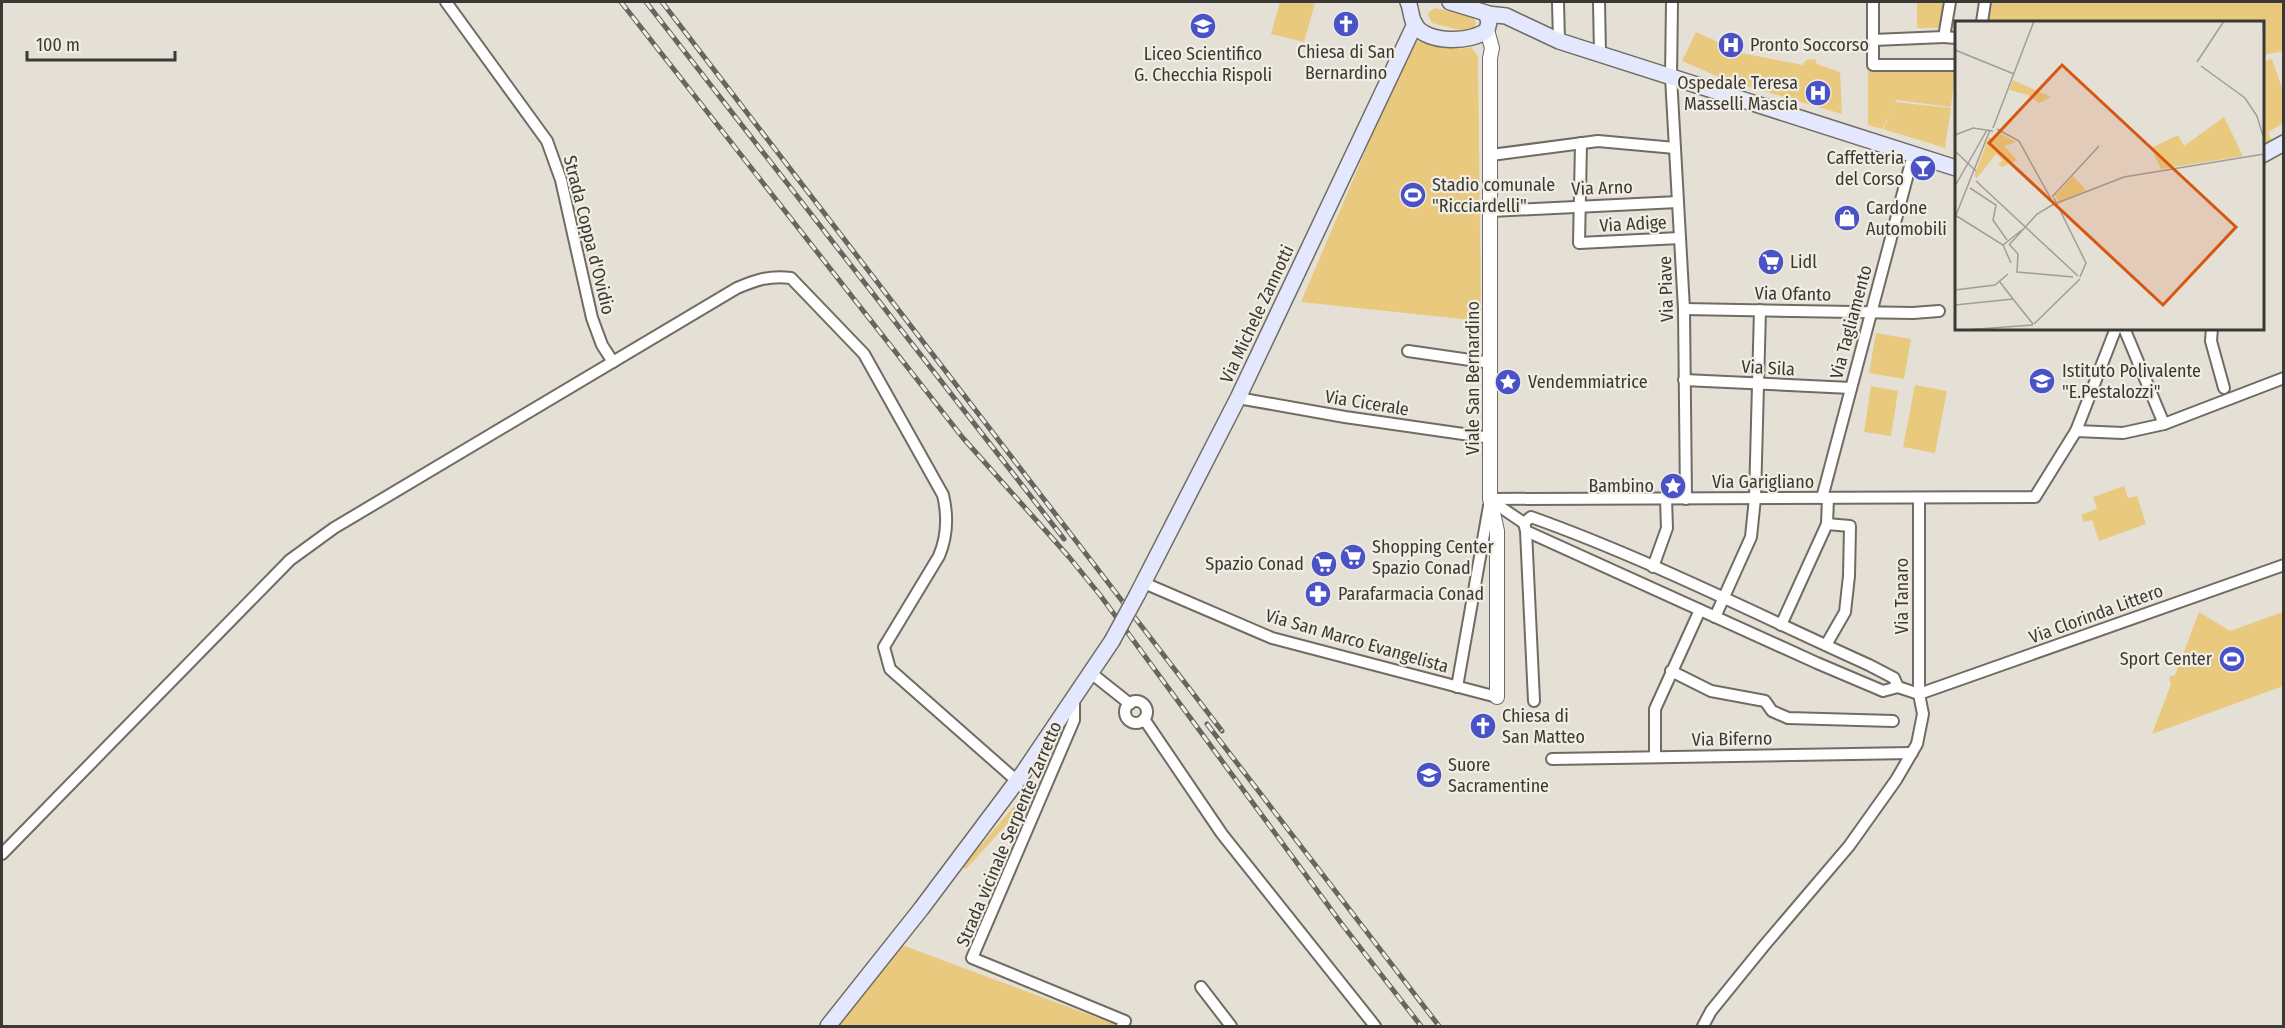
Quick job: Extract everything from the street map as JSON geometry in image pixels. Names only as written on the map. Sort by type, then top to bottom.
[{"type":"main road","points":[[1450,2],[1485,20]]},
{"type":"main road","points":[[1414,10],[1429,35]]},
{"type":"main road","name":"Via Michele Zannotti","points":[[828,1026],[921,909],[1017,781],[1112,641],[1141,589],[1238,398],[1405,46],[1414,10]]},
{"type":"main road","points":[[1405,46],[1418,38],[1429,35],[1452,40],[1485,20],[1506,16],[1559,41],[1955,168]]},
{"type":"main road","points":[[2264,156],[2283,143]]},
{"type":"main road","points":[[2264,156],[2283,150]]},
{"type":"street","name":"Strada Coppa d'Ovidio","points":[[446,2],[547,141],[561,180],[592,318],[602,345],[613,362]]},
{"type":"street","points":[[1558,2],[1559,41]]},
{"type":"street","points":[[1599,2],[1600,54]]},
{"type":"street","name":"Via Piave","points":[[1672,2],[1671,77],[1684,309],[1686,499]]},
{"type":"street","points":[[1873,2],[1873,65],[1955,65]]},
{"type":"street","points":[[1944,37],[1950,2]]},
{"type":"street","points":[[1982,21],[1985,2]]},
{"type":"street","name":"Viale San Bernardino","points":[[1485,20],[1491,58],[1490,499],[1497,531],[1497,697]]},
{"type":"street","points":[[1873,40],[1955,38]]},
{"type":"street","points":[[1491,155],[1598,141],[1675,148]]},
{"type":"street","name":"Via Adige","points":[[1581,143],[1579,243],[1680,238]]},
{"type":"street","name":"Via Tagliamento","points":[[1827,524],[1825,498],[1851,388],[1913,155]]},
{"type":"street","name":"Via Arno","points":[[1491,211],[1678,202]]},
{"type":"street","points":[[2,854],[290,560],[334,528],[737,288],[774,275],[791,278],[803,288],[864,354],[943,495],[947,511],[946,541],[884,647],[890,669],[1017,781]]},
{"type":"street","name":"Via Ofanto","points":[[1684,309],[1913,313],[1939,311]]},
{"type":"street","points":[[1715,616],[1751,537],[1755,500],[1760,310]]},
{"type":"street","points":[[2115,330],[2076,431],[2122,433],[2164,424],[2283,378]]},
{"type":"street","points":[[2125,330],[2164,424]]},
{"type":"street","points":[[2212,330],[2211,341],[2224,388]]},
{"type":"street","points":[[1408,351],[1491,363]]},
{"type":"street","name":"Via Sila","points":[[1684,380],[1851,388]]},
{"type":"street","name":"Via Cicerale","points":[[1238,398],[1345,417],[1491,438]]},
{"type":"street","name":"Via Garigliano","points":[[1490,499],[1755,500],[2035,497],[2076,431]]},
{"type":"street","name":"Via Tanaro","points":[[1702,1026],[1711,1011],[1763,946],[1849,846],[1896,780],[1917,744],[1923,714],[1919,694],[1918,498]]},
{"type":"street","points":[[1457,687],[1490,499],[1525,527],[1700,610],[1883,691],[1898,687],[1919,694]]},
{"type":"street","points":[[1653,567],[1667,528],[1666,499]]},
{"type":"street","points":[[1534,701],[1525,527],[1531,517],[1653,567],[1826,645],[1894,678],[1898,687]]},
{"type":"street","points":[[1781,625],[1827,524],[1850,526],[1849,576],[1845,612],[1826,645]]},
{"type":"street","name":"Via Clorinda Littero","points":[[1919,694],[2283,565]]},
{"type":"street","name":"Via San Marco Evangelista","points":[[1141,589],[1272,638],[1497,697]]},
{"type":"street","points":[[1654,756],[1656,709],[1700,610]]},
{"type":"street","points":[[1671,671],[1711,691],[1765,701],[1772,711],[1788,718],[1893,721]]},
{"type":"street","points":[[1091,672],[1130,704]]},
{"type":"street","name":"Strada vicinale Serpente Zarretto","points":[[1074,698],[1074,720],[972,958],[1125,1021],[1122,1026]]},
{"type":"street","points":[[1139,702],[1145,706],[1147,713],[1138,723],[1128,720],[1125,713],[1130,704],[1139,702]]},
{"type":"street","points":[[1144,719],[1222,834],[1375,1026]]},
{"type":"street","name":"Via Biferno","points":[[1552,759],[1912,753]]},
{"type":"street","points":[[1201,987],[1232,1026]]},
{"type":"shaded area","points":[[1280,2],[1315,3],[1304,42],[1271,34]]},
{"type":"shaded area","points":[[1917,2],[1943,2],[1940,28],[1917,28]]},
{"type":"shaded area","points":[[1986,2],[2283,2],[2283,51],[2264,55],[2264,21],[1983,21]]},
{"type":"shaded area","points":[[1435,8],[1472,17],[1476,22],[1475,29],[1467,32],[1432,23],[1428,15]]},
{"type":"shaded area","points":[[1696,32],[1720,43],[1730,51],[1803,65],[1806,60],[1815,59],[1817,64],[1840,72],[1842,114],[1726,80],[1682,61]]},
{"type":"shaded area","name":"Stadio comunale \"Ricciardelli\"","points":[[1418,41],[1451,48],[1471,47],[1478,56],[1481,321],[1301,302],[1410,46]]},
{"type":"shaded area","points":[[2272,59],[2283,91],[2283,123],[2268,132],[2272,141],[2264,145],[2264,61]]},
{"type":"shaded area","points":[[1955,69],[1951,107],[1896,100],[1895,102],[1951,108],[1945,148],[1883,129],[1892,109],[1882,129],[1868,125],[1868,71]]},
{"type":"shaded area","points":[[1876,333],[1911,339],[1904,379],[1869,373]]},
{"type":"shaded area","points":[[1915,385],[1947,391],[1935,453],[1903,447]]},
{"type":"shaded area","points":[[1871,386],[1898,391],[1891,436],[1864,432]]},
{"type":"shaded area","points":[[2124,486],[2128,498],[2137,496],[2146,524],[2099,541],[2092,520],[2084,522],[2081,515],[2097,509],[2093,497]]},
{"type":"shaded area","name":"Sport Center","points":[[2199,612],[2230,631],[2283,612],[2283,686],[2152,734],[2171,684],[2169,677],[2175,675]]},
{"type":"shaded area","points":[[1029,789],[1038,795],[1033,807],[1025,804],[966,869],[962,867]]},
{"type":"shaded area","points":[[902,945],[1117,1025],[839,1026]]},
{"type":"railway","points":[[621,2],[963,438],[1100,595],[1341,923],[1421,1026]]},
{"type":"railway","points":[[646,2],[1064,539]]},
{"type":"railway","points":[[662,2],[1222,731]]},
{"type":"railway","points":[[1207,724],[1439,1026]]},
{"type":"place","name":"Chiesa di San Bernardino","points":[[1346,24]]},
{"type":"place","name":"Liceo Scientifico G. Checchia Rispoli","points":[[1203,26]]},
{"type":"place","name":"Pronto Soccorso","points":[[1731,45]]},
{"type":"place","name":"Ospedale Teresa Masselli Mascia","points":[[1818,93]]},
{"type":"place","name":"Caffetteria del Corso","points":[[1923,168]]},
{"type":"place","name":"Stadio comunale \"Ricciardelli\"","points":[[1413,195]]},
{"type":"place","name":"Cardone Automobili","points":[[1847,218]]},
{"type":"place","name":"Lidl","points":[[1771,262]]},
{"type":"place","name":"Istituto Polivalente \"E.Pestalozzi\"","points":[[2042,381]]},
{"type":"place","name":"Vendemmiatrice","points":[[1508,382]]},
{"type":"place","name":"Bambino","points":[[1673,486]]},
{"type":"place","name":"Shopping Center Spazio Conad","points":[[1353,557]]},
{"type":"place","name":"Spazio Conad","points":[[1324,564]]},
{"type":"place","name":"Parafarmacia Conad","points":[[1318,594]]},
{"type":"place","name":"Sport Center","points":[[2232,659]]},
{"type":"place","name":"Chiesa di San Matteo","points":[[1483,726]]},
{"type":"place","name":"Suore Sacramentine","points":[[1429,775]]}]
